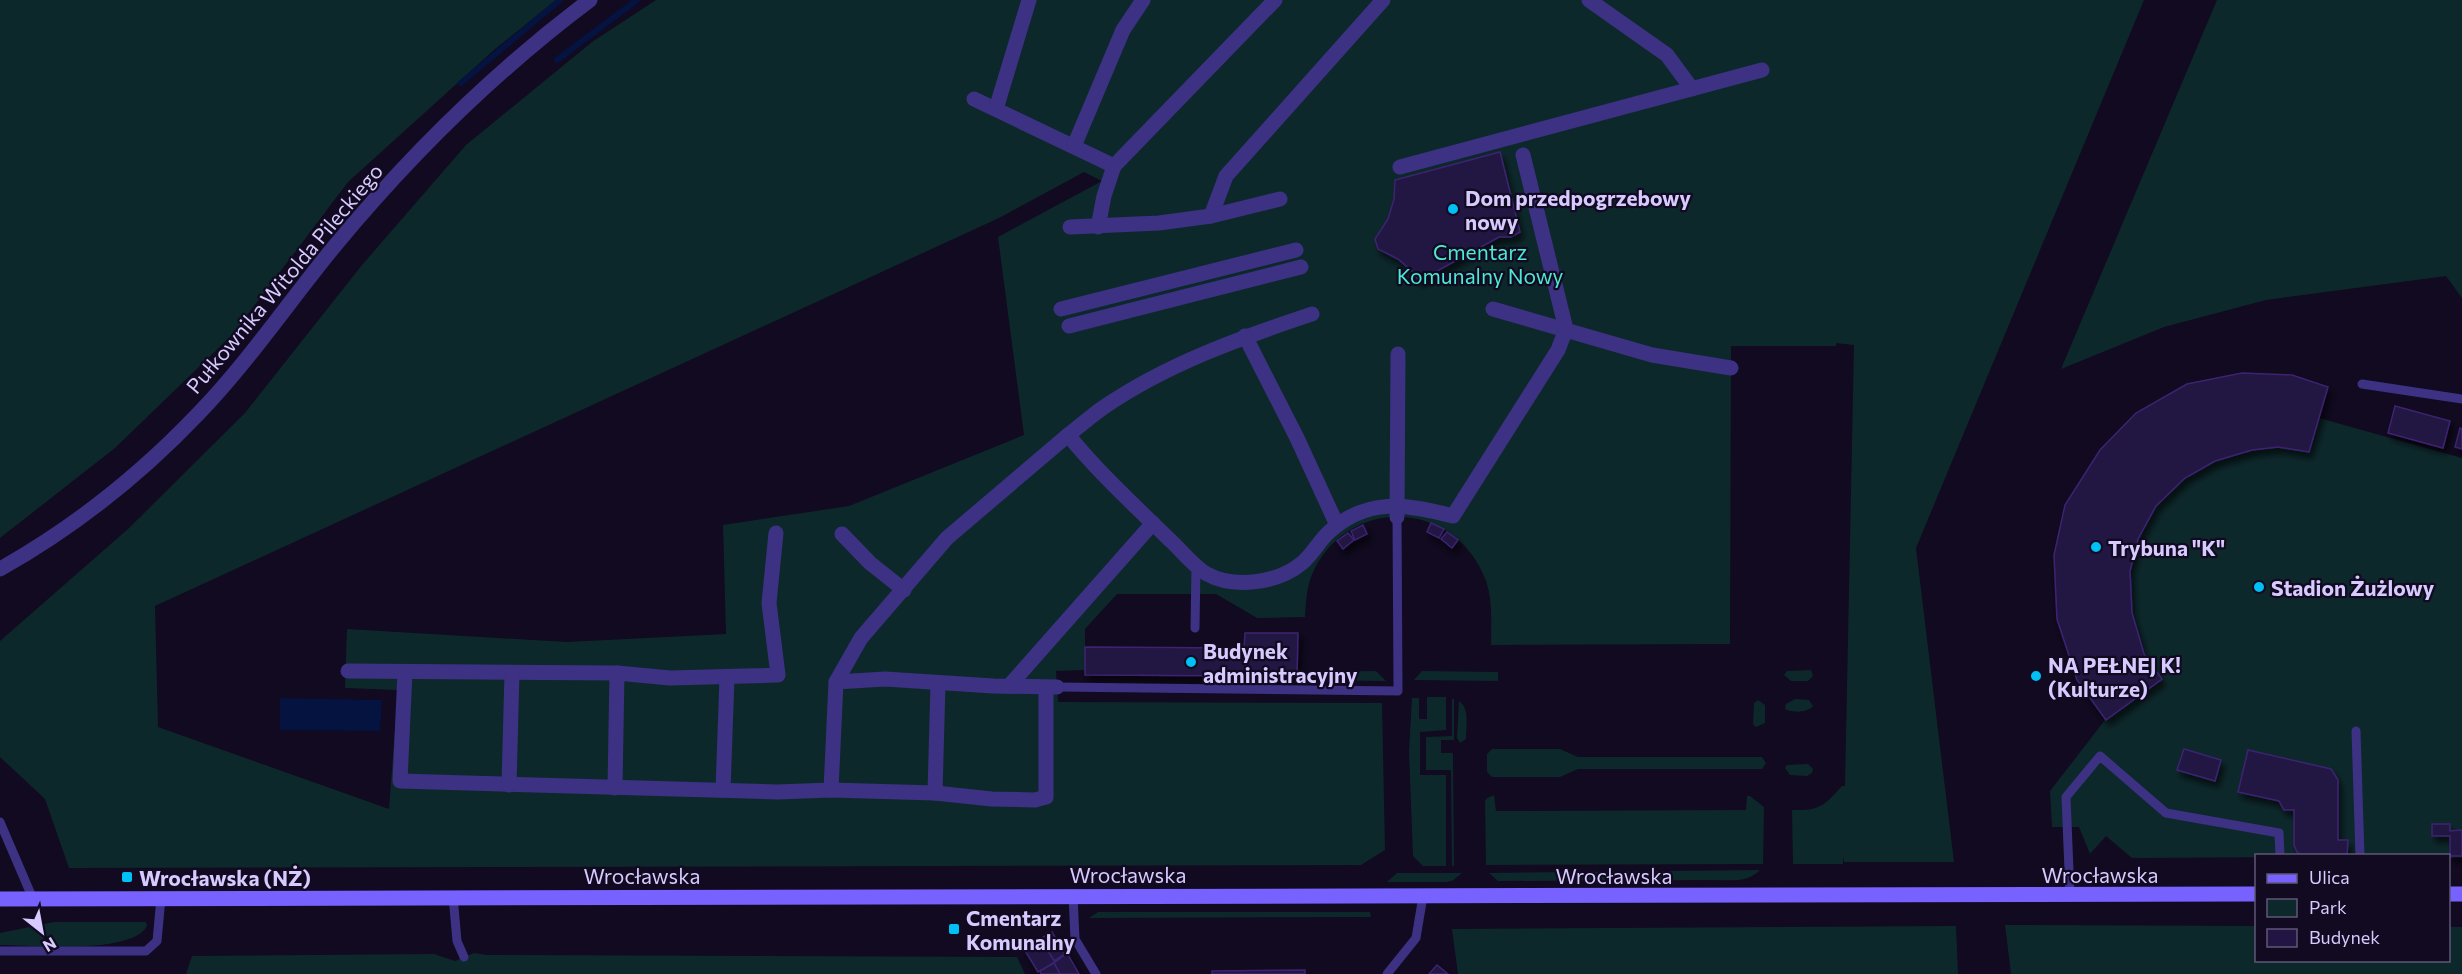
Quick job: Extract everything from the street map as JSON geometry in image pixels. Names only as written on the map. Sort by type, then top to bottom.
[{"type":"main road","name":"Wrocławska","points":[[0,899],[453,896],[2255,894]]},
{"type":"street","name":"Pułkownika Witolda Pileckiego","points":[[0,570],[70,526],[150,461],[221,389],[333,248],[415,155],[507,68],[590,0]]},
{"type":"street","points":[[996,109],[1029,0]]},
{"type":"street","points":[[1074,146],[1123,30],[1143,0]]},
{"type":"street","points":[[1098,226],[1104,196],[1114,166],[1275,0]]},
{"type":"street","points":[[1211,216],[1226,176],[1383,0]]},
{"type":"street","points":[[1588,0],[1667,55],[1692,89]]},
{"type":"street","points":[[1400,167],[1762,69]]},
{"type":"street","points":[[974,99],[1114,166]]},
{"type":"street","points":[[1068,435],[1089,460],[1206,574],[1236,583],[1272,579],[1302,564],[1348,516],[1425,509],[1453,516],[1558,350],[1566,329],[1523,155]]},
{"type":"street","points":[[1070,227],[1159,223],[1211,216],[1280,199]]},
{"type":"street","points":[[1061,309],[1296,250]]},
{"type":"street","points":[[1069,326],[1300,267]]},
{"type":"street","points":[[1493,309],[1652,355],[1731,368]]},
{"type":"street","points":[[831,790],[836,682],[861,638],[947,538],[1103,408],[1194,357],[1245,336],[1312,314]]},
{"type":"street","points":[[1245,336],[1297,438],[1337,525]]},
{"type":"street","points":[[1391,512],[1398,354]]},
{"type":"street","points":[[1009,686],[1153,523]]},
{"type":"street","points":[[348,671],[617,673],[670,678],[777,675],[769,603],[776,533]]},
{"type":"street","points":[[842,534],[870,564],[904,590]]},
{"type":"street","points":[[405,672],[400,782],[777,792],[831,790],[935,793],[992,800],[1035,800],[1046,797],[1052,688],[938,684],[885,679],[836,682]]},
{"type":"street","points":[[509,785],[512,673]]},
{"type":"street","points":[[615,788],[617,673]]},
{"type":"street","points":[[723,790],[727,678]]},
{"type":"street","points":[[935,793],[938,684]]},
{"type":"lane","points":[[2362,384],[2462,399]]},
{"type":"lane","points":[[1052,688],[1398,691],[1391,512]]},
{"type":"lane","points":[[1195,628],[1196,565]]},
{"type":"lane","points":[[2356,731],[2360,854]]},
{"type":"lane","points":[[2070,895],[2066,797],[2100,756],[2166,813],[2279,833],[2280,854]]},
{"type":"lane","points":[[0,822],[33,899]]},
{"type":"lane","points":[[1073,895],[1075,939],[1096,974]]},
{"type":"lane","points":[[453,896],[457,941],[464,957]]},
{"type":"lane","points":[[1387,974],[1416,938],[1423,896]]},
{"type":"lane","points":[[0,951],[146,951],[157,941],[161,898]]},
{"type":"green space","points":[[0,0],[556,0],[494,50],[348,182],[233,334],[115,448],[0,538]]},
{"type":"green space","name":"Cmentarz Komunalny Nowy","points":[[656,0],[2144,0],[1916,548],[1954,862],[1844,862],[1843,856],[1843,864],[1793,864],[1792,810],[1820,806],[1842,786],[1845,786],[1854,345],[1836,343],[1836,346],[1731,346],[1730,644],[1491,645],[1490,596],[1486,581],[1472,555],[1453,535],[1429,523],[1404,517],[1379,519],[1354,528],[1332,544],[1312,574],[1307,592],[1305,617],[1257,618],[1216,594],[1117,594],[1085,629],[1085,670],[1056,671],[1058,702],[1382,703],[1385,850],[1361,865],[69,868],[45,799],[0,757],[0,641],[128,529],[245,413],[362,265],[466,145],[592,42]],"holes":[[[1084,172],[1102,181],[998,237],[1024,435],[849,506],[723,525],[726,634],[567,642],[347,629],[345,688],[398,690],[389,809],[158,727],[155,606],[999,218]]]},
{"type":"green space","points":[[2217,0],[2462,0],[2462,298],[2446,276],[2266,300],[2164,327],[2061,369]]},
{"type":"green space","name":"Stadion Żużlowy","points":[[2136,413],[2319,418],[2462,458],[2462,858],[2450,858],[2450,854],[2255,854],[2255,857],[2132,858],[2106,836],[2090,854],[2079,827],[2052,827],[2050,791],[2105,720],[2077,680],[2057,619],[2054,555],[2065,505],[2100,450]]},
{"type":"green space","points":[[1811,670],[1813,676],[1808,681],[1791,681],[1784,675],[1787,671]]},
{"type":"green space","points":[[1376,671],[1386,681],[1303,680],[1303,673],[1306,672]]},
{"type":"green space","points":[[1422,671],[1498,672],[1498,681],[1414,680]]},
{"type":"green space","points":[[1427,697],[1446,697],[1446,730],[1420,732],[1420,775],[1446,775],[1446,866],[1423,866],[1413,856],[1409,752],[1412,698],[1419,698],[1419,719],[1427,719]]},
{"type":"green space","points":[[1452,699],[1454,699],[1454,740],[1441,740],[1441,753],[1453,753],[1454,866],[1452,866],[1451,770],[1426,770],[1426,737],[1452,736]]},
{"type":"green space","points":[[1795,699],[1809,700],[1813,706],[1800,712],[1785,709],[1786,704]]},
{"type":"green space","points":[[1758,700],[1765,705],[1765,723],[1756,727],[1753,724],[1754,703]]},
{"type":"green space","points":[[1459,701],[1465,708],[1467,718],[1466,739],[1460,743],[1457,738]]},
{"type":"green space","points":[[1492,749],[1560,749],[1578,757],[1762,757],[1766,763],[1762,769],[1578,769],[1560,777],[1492,777],[1487,772],[1487,754]]},
{"type":"green space","points":[[1808,764],[1813,769],[1812,773],[1807,776],[1790,775],[1785,768],[1787,765]]},
{"type":"green space","points":[[1494,795],[1496,811],[1746,810],[1747,796],[1750,796],[1764,807],[1763,864],[1486,865],[1485,801]]},
{"type":"green space","points":[[1760,870],[1750,877],[1732,880],[1498,881],[1489,873]]},
{"type":"green space","points":[[1397,873],[1462,873],[1452,881],[1446,882],[1387,882]]},
{"type":"green space","points":[[1098,912],[1370,912],[1371,917],[1089,918]]},
{"type":"green space","points":[[54,922],[146,922],[147,926],[138,935],[102,945],[56,947],[0,945],[0,933]]},
{"type":"green space","points":[[2005,925],[2255,926],[2255,962],[2450,962],[2450,927],[2462,927],[2462,974],[2011,974]]},
{"type":"green space","points":[[1956,926],[1958,974],[1458,974],[1452,929]]},
{"type":"green space","points":[[474,953],[487,955],[1017,957],[1025,974],[186,974],[192,956],[434,954],[455,961]]},
{"type":"water","points":[[280,698],[382,700],[380,731],[280,730]]},
{"type":"building","name":"Dom przedpogrzebowy nowy","points":[[1500,152],[1520,232],[1511,237],[1499,237],[1419,281],[1413,272],[1398,259],[1378,249],[1375,239],[1388,219],[1394,199],[1395,180]]},
{"type":"building","name":"Trybuna \"K\"","points":[[2242,373],[2292,375],[2328,387],[2309,452],[2278,447],[2252,450],[2215,461],[2185,478],[2156,506],[2138,539],[2130,571],[2132,613],[2144,654],[2162,679],[2106,720],[2077,680],[2057,619],[2054,555],[2065,505],[2100,450],[2136,413],[2187,384]]},
{"type":"building","points":[[2395,406],[2450,421],[2443,448],[2388,433]]},
{"type":"building","points":[[2460,428],[2462,429],[2462,449],[2455,447]]},
{"type":"building","points":[[1431,523],[1444,529],[1439,538],[1427,532]]},
{"type":"building","points":[[1363,525],[1367,534],[1355,540],[1351,531]]},
{"type":"building","points":[[1447,532],[1458,540],[1452,548],[1441,539]]},
{"type":"building","points":[[1348,533],[1354,540],[1343,549],[1337,541]]},
{"type":"building","name":"Budynek administracyjny","points":[[1245,633],[1298,633],[1297,676],[1085,675],[1085,647],[1244,648]]},
{"type":"building","points":[[2184,749],[2221,760],[2215,781],[2177,770]]},
{"type":"building","points":[[2248,750],[2331,769],[2338,780],[2338,840],[2348,840],[2347,854],[2300,854],[2294,845],[2294,810],[2284,810],[2279,801],[2238,792]]},
{"type":"building","points":[[2432,824],[2450,824],[2450,831],[2462,830],[2462,856],[2450,856],[2450,836],[2432,836]]},
{"type":"building","points":[[1052,932],[1065,954],[1054,961],[1040,939]]},
{"type":"building","points":[[1040,939],[1055,962],[1038,972],[1024,949]]},
{"type":"building","points":[[1067,953],[1079,974],[1060,974],[1054,963]]},
{"type":"building","points":[[1054,963],[1060,974],[1041,974],[1040,971]]},
{"type":"building","points":[[1437,965],[1448,974],[1429,974]]},
{"type":"building","points":[[1305,970],[1305,974],[1212,974],[1212,971]]},
{"type":"waterway","points":[[461,83],[560,0]]},
{"type":"waterway","points":[[557,60],[637,0]]},
{"type":"place","name":"Dom przedpogrzebowy nowy","points":[[1453,209]]},
{"type":"place","name":"Trybuna \"K\"","points":[[2096,547]]},
{"type":"place","name":"Stadion Żużlowy","points":[[2259,587]]},
{"type":"place","name":"Budynek administracyjny","points":[[1191,662]]},
{"type":"place","name":"NA PEŁNEJ K! (Kulturze)","points":[[2036,676]]},
{"type":"place","name":"Wrocławska (NŻ)","points":[[127,877]]},
{"type":"place","name":"Cmentarz Komunalny","points":[[954,929]]}]
